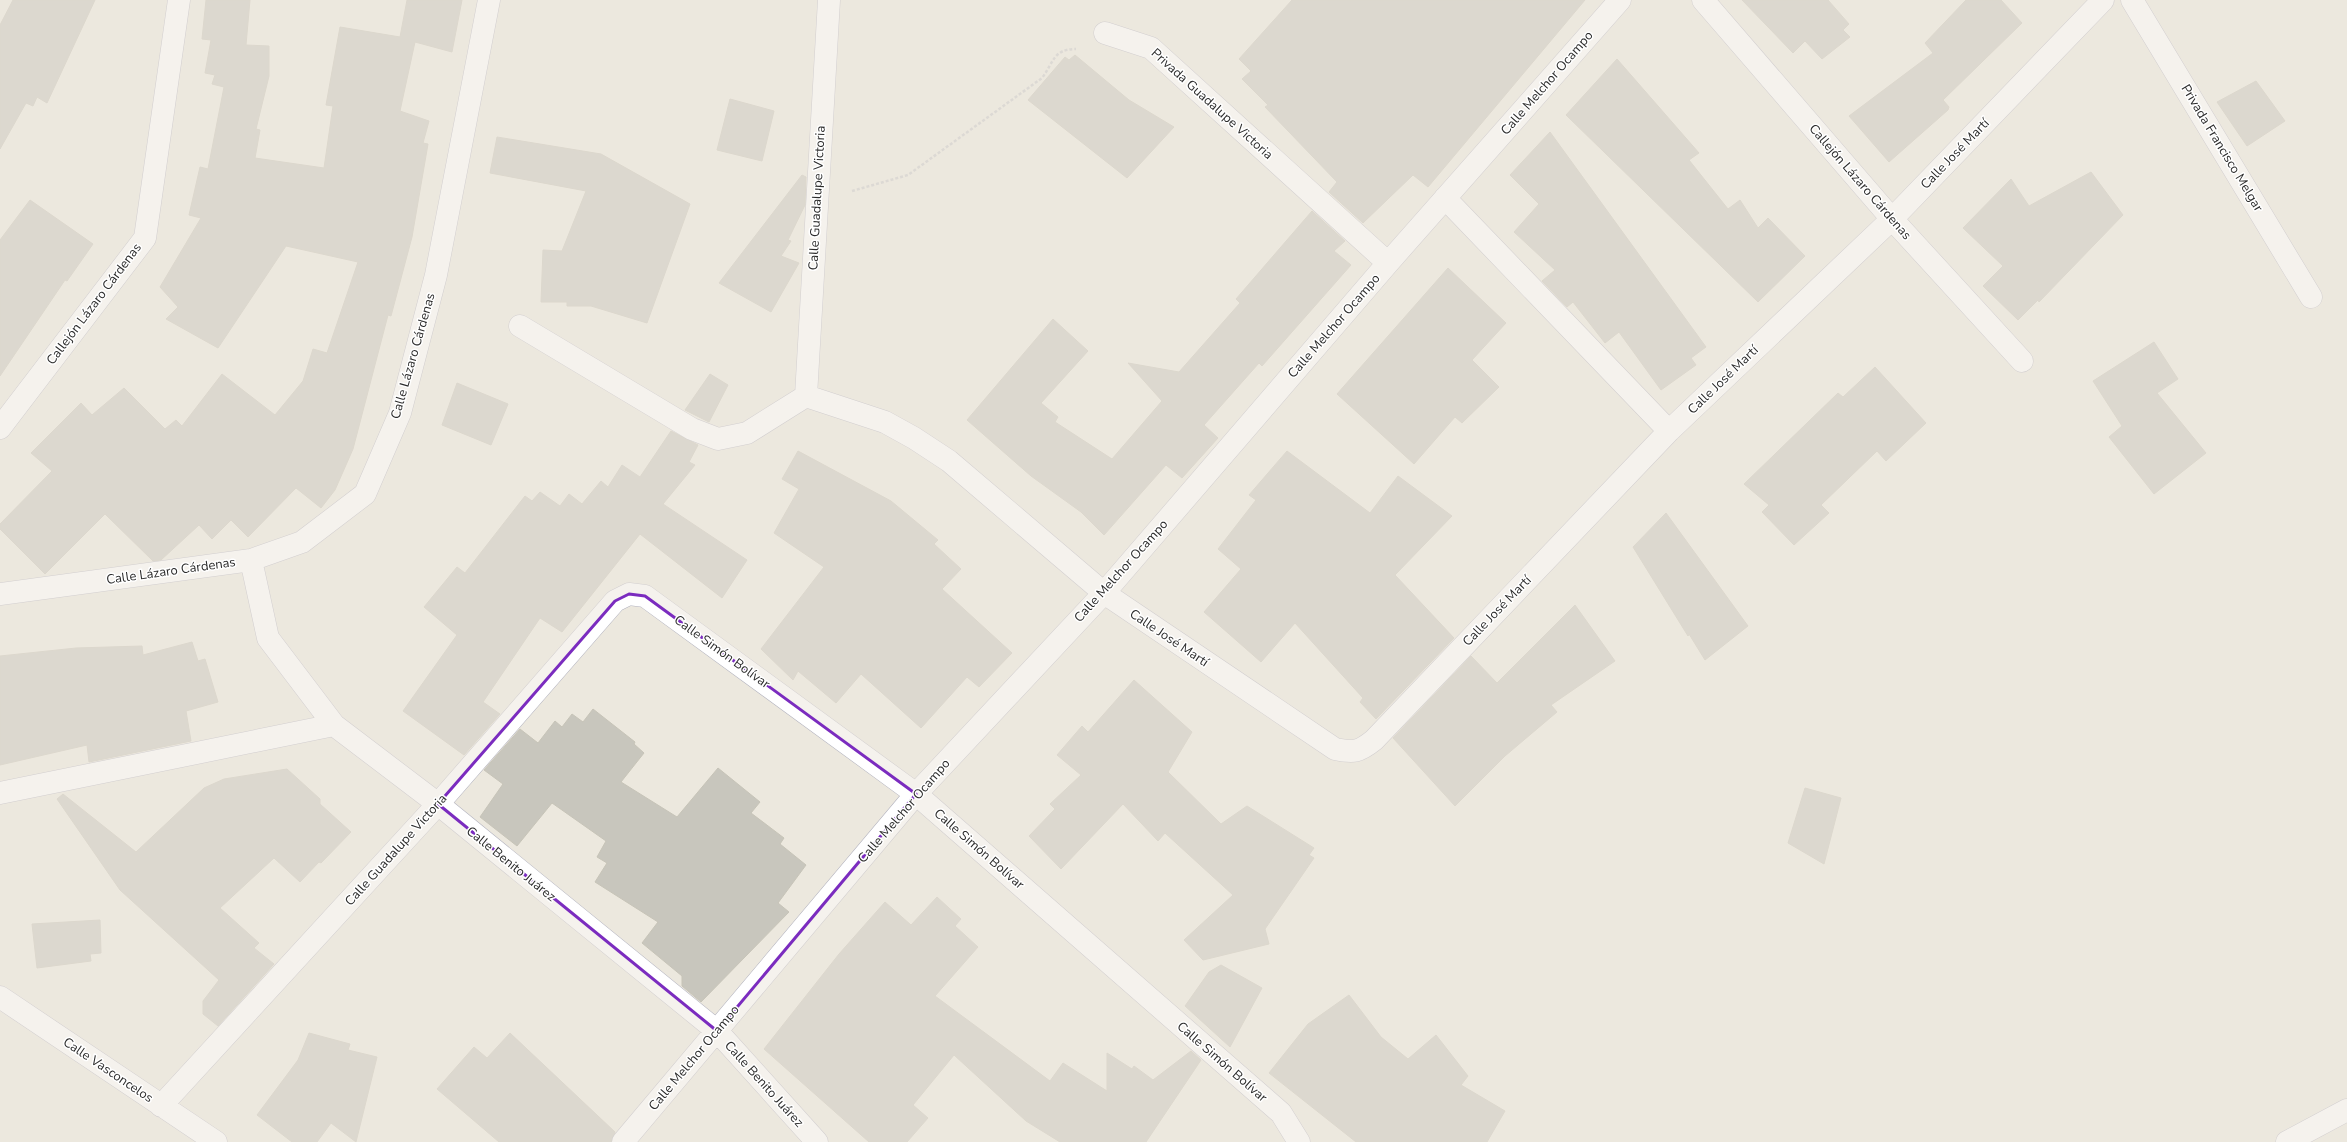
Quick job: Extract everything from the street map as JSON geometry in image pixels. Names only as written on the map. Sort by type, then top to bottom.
[{"type":"street","name":"Callejón Lázaro Cárdenas","points":[[0,428],[145,238],[179,0]]},
{"type":"street","name":"Calle Lázaro Cárdenas","points":[[0,594],[251,560],[302,542],[365,494],[400,413],[436,274],[489,0]]},
{"type":"street","name":"Calle Guadalupe Victoria","points":[[806,396],[829,0]]},
{"type":"street","name":"Calle Melchor Ocampo","points":[[623,1142],[916,794],[1104,593],[1388,263],[1620,0]]},
{"type":"street","name":"Callejón Lázaro Cárdenas","points":[[1703,0],[1892,219],[2022,361]]},
{"type":"street","name":"Calle José Martí","points":[[806,396],[885,422],[914,438],[950,461],[1104,593],[1335,749],[1347,752],[1361,750],[1379,734],[1669,431],[1892,219],[2104,0]]},
{"type":"street","name":"Privada Francisco Melgar","points":[[2132,0],[2311,297]]},
{"type":"street","name":"Privada Guadalupe Victoria","points":[[1105,33],[1151,48],[1388,263]]},
{"type":"street","points":[[1445,198],[1669,431]]},
{"type":"street","points":[[520,326],[692,429],[718,439],[747,433],[806,396]]},
{"type":"street","name":"Calle Benito Juárez","points":[[251,560],[268,638],[334,725],[438,804],[717,1031],[817,1142]]},
{"type":"street","name":"Calle Guadalupe Victoria","points":[[161,1106],[438,804],[615,601],[629,594]]},
{"type":"street","name":"Calle Simón Bolívar","points":[[629,594],[645,596],[916,794],[1281,1113],[1299,1142]]},
{"type":"street","points":[[0,793],[334,725]]},
{"type":"street","name":"Calle Vasconcelos","points":[[0,997],[216,1142]]},
{"type":"street","points":[[2287,1142],[2347,1110]]},
{"type":"path","points":[[817,201],[908,175],[1042,78],[1051,66],[1054,56],[1065,49],[1092,48],[1105,33]]},
{"type":"highlighted area","points":[[629,594],[645,596],[916,794],[717,1031],[438,804],[615,601]]},
{"type":"building","points":[[13,0],[95,0],[47,103],[37,97],[33,106],[26,103],[0,149],[0,25]]},
{"type":"building","points":[[206,0],[250,0],[246,45],[269,46],[269,76],[256,129],[260,130],[255,158],[324,168],[333,106],[326,105],[340,27],[400,37],[407,0],[462,0],[452,52],[415,42],[400,111],[429,121],[423,143],[428,144],[412,237],[391,316],[388,315],[353,449],[335,490],[321,508],[296,488],[248,537],[231,520],[212,539],[199,525],[161,560],[153,561],[105,514],[45,574],[0,529],[0,524],[52,471],[31,453],[81,403],[92,415],[124,388],[165,429],[176,420],[182,426],[222,374],[275,415],[303,381],[313,349],[327,353],[358,262],[286,246],[218,348],[166,319],[178,307],[160,287],[201,218],[189,215],[200,167],[208,169],[224,87],[212,84],[215,75],[205,73],[211,40],[202,39]]},
{"type":"building","points":[[1292,0],[1585,0],[1428,187],[1413,175],[1363,223],[1329,192],[1337,182],[1265,107],[1268,105],[1242,79],[1251,71],[1239,59]]},
{"type":"building","points":[[1742,0],[1828,0],[1849,24],[1843,30],[1850,37],[1822,59],[1805,41],[1793,53]]},
{"type":"building","points":[[1966,0],[2001,0],[2022,23],[1943,100],[1949,107],[1948,110],[1889,162],[1849,116],[1933,53],[1925,43]]},
{"type":"building","points":[[1075,55],[1129,100],[1174,127],[1127,178],[1028,100],[1065,57],[1069,60]]},
{"type":"building","points":[[1617,59],[1699,153],[1689,160],[1728,209],[1740,200],[1758,228],[1768,218],[1805,256],[1758,302],[1566,115]]},
{"type":"building","points":[[2256,81],[2285,121],[2247,146],[2217,102]]},
{"type":"building","points":[[730,99],[774,111],[762,161],[717,150]]},
{"type":"building","points":[[1550,132],[1706,347],[1691,358],[1696,365],[1661,390],[1619,332],[1605,343],[1573,302],[1567,307],[1542,281],[1555,270],[1514,232],[1539,204],[1510,175]]},
{"type":"building","points":[[497,137],[601,154],[690,204],[647,323],[591,306],[567,306],[567,302],[541,302],[543,250],[562,251],[586,191],[490,173]]},
{"type":"building","points":[[2091,172],[2123,215],[2039,302],[2038,300],[2018,320],[1983,286],[2003,266],[1963,228],[2011,179],[2029,206]]},
{"type":"building","points":[[802,175],[806,177],[805,205],[788,240],[791,241],[781,256],[799,263],[771,312],[719,283]]},
{"type":"building","points":[[30,200],[93,244],[67,281],[65,280],[0,376],[0,240]]},
{"type":"building","points":[[1312,211],[1345,241],[1334,251],[1351,265],[1262,366],[1259,363],[1204,425],[1218,438],[1182,478],[1166,465],[1104,535],[1081,512],[1031,476],[967,420],[1053,319],[1088,351],[1041,403],[1058,417],[1055,422],[1112,459],[1162,401],[1128,363],[1179,372],[1240,303],[1236,299]]},
{"type":"building","points":[[1448,268],[1506,323],[1472,360],[1499,387],[1462,423],[1455,417],[1414,464],[1337,394]]},
{"type":"building","points":[[2154,342],[2178,379],[2157,393],[2206,453],[2154,494],[2109,437],[2122,426],[2093,381]]},
{"type":"building","points":[[1875,367],[1926,423],[1886,461],[1877,451],[1821,505],[1829,513],[1794,545],[1762,512],[1769,505],[1744,484],[1838,393],[1843,397]]},
{"type":"building","points":[[710,374],[728,385],[709,422],[685,410]]},
{"type":"building","points":[[457,383],[508,404],[491,445],[442,425]]},
{"type":"building","points":[[671,431],[698,445],[689,462],[695,465],[663,504],[747,560],[722,598],[640,534],[562,632],[540,618],[483,702],[500,714],[464,755],[403,711],[457,635],[424,607],[457,567],[465,573],[525,496],[532,501],[540,492],[560,506],[569,494],[582,504],[601,481],[608,487],[622,465],[640,477]]},
{"type":"building","points":[[798,451],[891,501],[938,540],[934,544],[961,569],[942,589],[1012,653],[979,687],[967,677],[921,728],[861,674],[836,703],[798,671],[793,680],[761,649],[824,567],[774,533],[799,489],[782,479]]},
{"type":"building","points":[[1287,451],[1370,513],[1398,476],[1452,516],[1395,575],[1454,638],[1376,719],[1360,702],[1363,698],[1295,623],[1261,662],[1204,612],[1241,569],[1218,549],[1256,500],[1249,495]]},
{"type":"building","points":[[1666,513],[1748,626],[1705,660],[1689,634],[1688,636],[1633,547]]},
{"type":"building","points":[[1575,605],[1615,661],[1551,705],[1557,712],[1505,756],[1455,806],[1393,738],[1471,656],[1497,683]]},
{"type":"building","points":[[192,642],[198,661],[205,659],[218,702],[186,711],[191,741],[89,762],[87,745],[0,765],[0,656],[76,648],[142,646],[143,655]]},
{"type":"building","points":[[1134,680],[1192,732],[1168,772],[1221,824],[1247,806],[1314,848],[1309,855],[1314,858],[1265,929],[1269,944],[1203,960],[1184,940],[1233,895],[1165,833],[1158,841],[1123,804],[1061,869],[1029,836],[1055,809],[1050,804],[1081,775],[1057,755],[1082,726],[1088,732]]},
{"type":"building","points":[[593,709],[635,742],[634,744],[644,753],[621,782],[677,817],[718,768],[760,802],[751,813],[784,838],[780,844],[806,865],[778,903],[789,912],[701,1002],[682,986],[682,976],[642,943],[658,922],[595,882],[607,863],[597,857],[606,841],[552,803],[517,846],[480,817],[503,784],[484,770],[520,729],[538,743],[555,721],[562,727],[572,714],[583,722]]},
{"type":"building","points":[[287,769],[320,799],[320,804],[351,832],[300,882],[274,858],[220,908],[259,943],[254,948],[274,964],[218,1026],[203,1014],[203,1001],[219,980],[120,890],[57,799],[63,794],[136,852],[204,788],[224,779]]},
{"type":"building","points":[[1805,788],[1841,798],[1824,864],[1788,843]]},
{"type":"building","points":[[937,897],[961,919],[955,926],[978,947],[935,996],[1050,1081],[1063,1063],[1107,1091],[1107,1053],[1132,1069],[1134,1066],[1153,1080],[1191,1051],[1201,1060],[1146,1142],[1060,1142],[1026,1121],[954,1055],[913,1105],[928,1118],[907,1142],[869,1142],[764,1049],[839,954],[885,902],[911,925]]},
{"type":"building","points":[[100,920],[101,953],[90,954],[91,961],[37,968],[32,924]]},
{"type":"building","points":[[1221,965],[1262,988],[1230,1047],[1185,1006],[1209,972]]},
{"type":"building","points":[[1349,995],[1381,1037],[1408,1059],[1436,1035],[1468,1076],[1461,1085],[1505,1111],[1487,1142],[1356,1142],[1269,1073],[1308,1024]]},
{"type":"building","points":[[309,1033],[350,1044],[348,1050],[377,1057],[356,1142],[331,1123],[317,1142],[292,1142],[257,1115],[298,1060]]},
{"type":"building","points":[[510,1033],[615,1132],[611,1142],[499,1142],[437,1089],[474,1047],[487,1058]]}]
